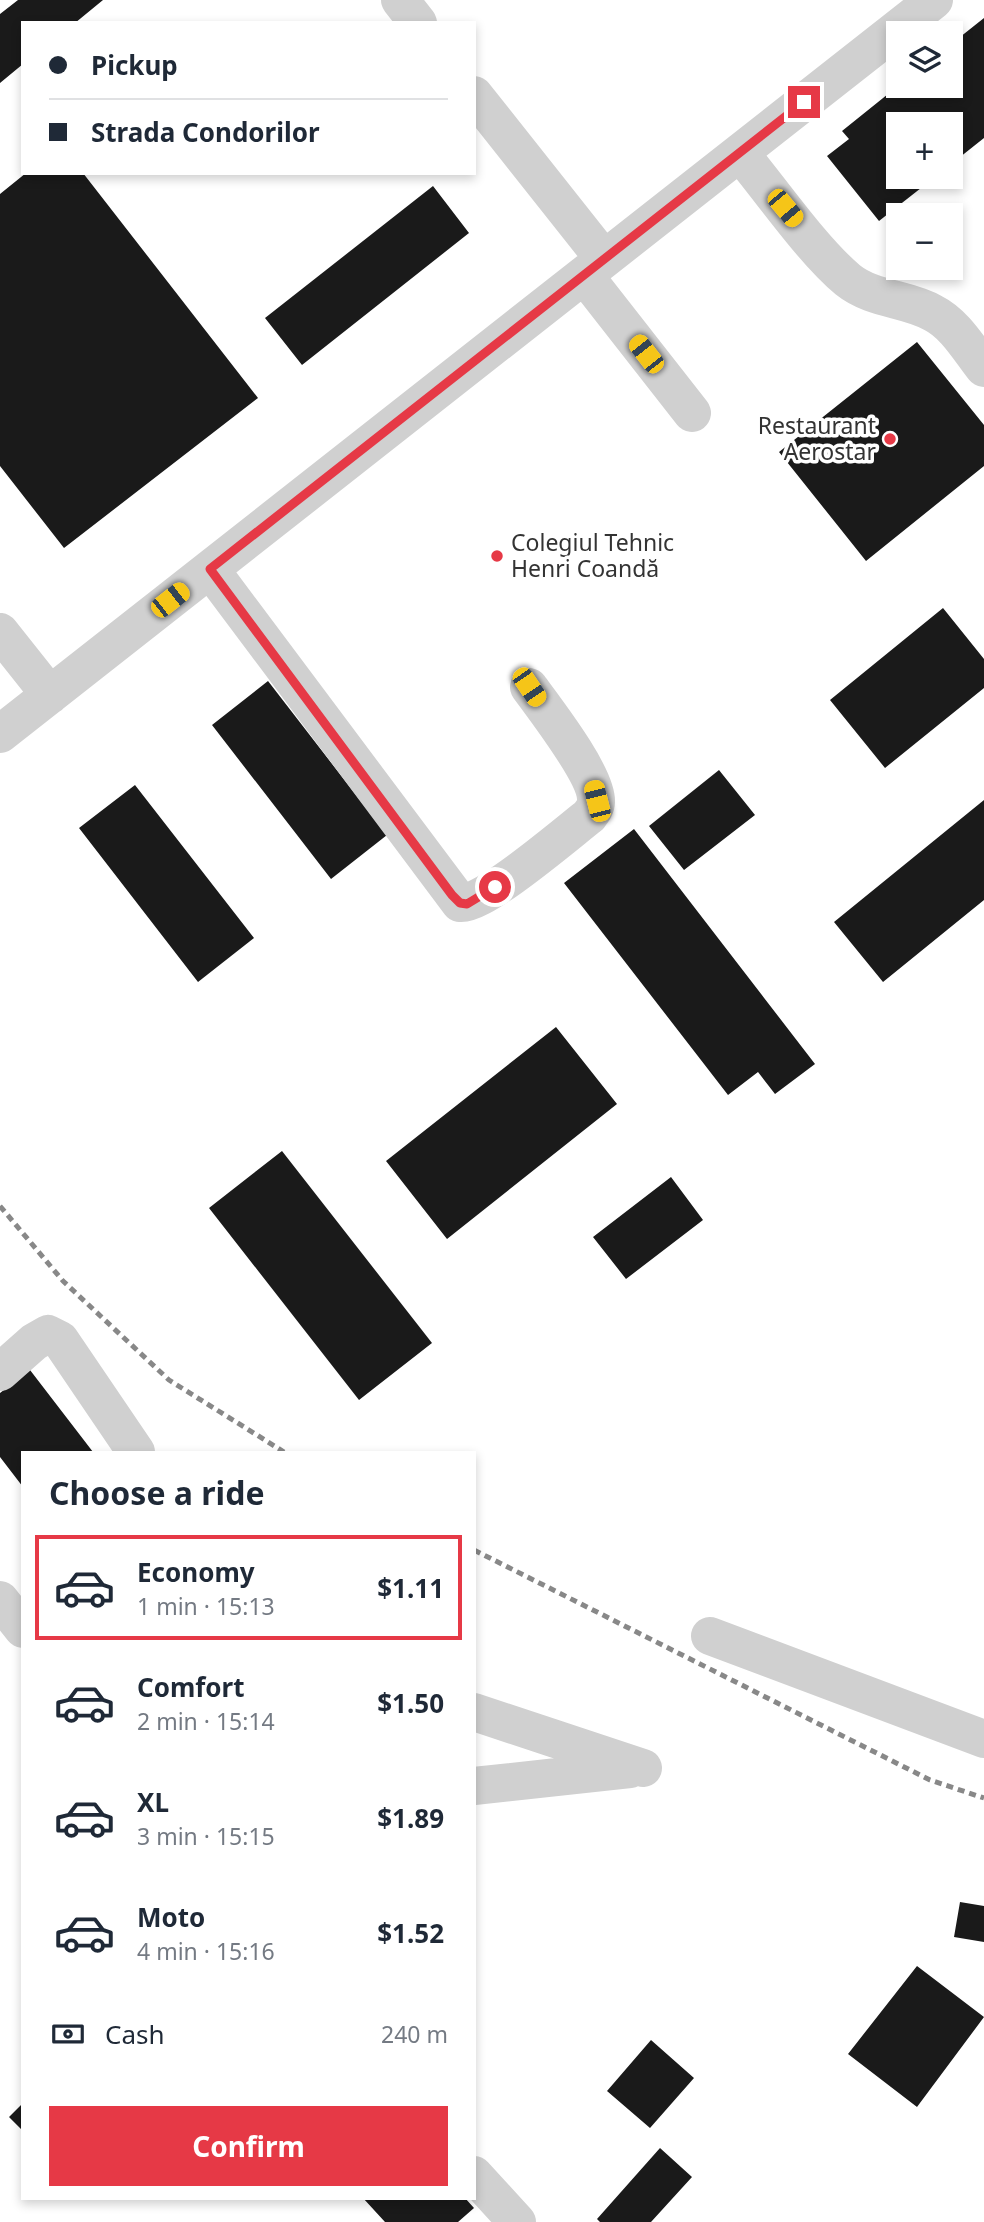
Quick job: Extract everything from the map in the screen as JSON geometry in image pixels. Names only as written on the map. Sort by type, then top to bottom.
[{"type":"street","points":[[400,0],[416,21]]},
{"type":"street","points":[[0,734],[934,0]]},
{"type":"street","points":[[476,98],[692,413]]},
{"type":"street","points":[[740,153],[849,281],[870,293],[935,313],[951,326],[984,368]]},
{"type":"street","points":[[210,569],[460,903],[474,902],[495,887],[589,816],[597,801],[585,768],[529,687]]},
{"type":"street","points":[[0,632],[50,695]]},
{"type":"street","points":[[0,1372],[34,1342],[48,1334],[60,1340],[135,1451]]},
{"type":"street","points":[[0,1600],[21,1626]]},
{"type":"street","points":[[710,1636],[984,1739]]},
{"type":"street","points":[[476,1714],[643,1768],[476,1786]]},
{"type":"street","points":[[476,2177],[517,2222]]},
{"type":"building","points":[[18,0],[103,0],[77,21],[21,21],[21,66],[0,83],[0,14]]},
{"type":"building","points":[[984,18],[984,138],[963,155],[963,112],[886,112],[886,189],[920,189],[902,203],[886,203],[886,216],[879,221],[827,156],[849,139],[842,131],[886,96],[886,98],[963,98],[963,35]]},
{"type":"building","points":[[24,175],[85,175],[258,398],[64,548],[0,466],[0,194]]},
{"type":"building","points":[[433,186],[469,233],[302,365],[265,318]]},
{"type":"building","name":"Restaurant Aerostar","points":[[917,342],[984,425],[984,466],[866,561],[779,452]]},
{"type":"building","points":[[943,608],[984,659],[984,688],[885,768],[830,700]]},
{"type":"building","points":[[268,681],[387,835],[331,879],[212,725]]},
{"type":"building","points":[[719,770],[755,815],[684,870],[649,826]]},
{"type":"building","points":[[135,785],[254,938],[198,982],[79,828]]},
{"type":"building","points":[[984,800],[984,900],[883,982],[834,922]]},
{"type":"building","points":[[634,829],[815,1064],[775,1094],[758,1072],[728,1095],[564,883]]},
{"type":"building","points":[[556,1027],[617,1104],[447,1239],[386,1161]]},
{"type":"building","points":[[282,1151],[432,1343],[359,1400],[209,1208]]},
{"type":"building","points":[[671,1177],[703,1220],[626,1279],[593,1237]]},
{"type":"building","points":[[30,1370],[92,1451],[21,1451],[21,1484],[0,1457],[0,1393]]},
{"type":"building","points":[[960,1902],[984,1906],[984,1942],[954,1937]]},
{"type":"building","points":[[917,1966],[984,2017],[917,2107],[848,2054]]},
{"type":"building","points":[[651,2040],[694,2078],[650,2128],[607,2091]]},
{"type":"building","points":[[21,2105],[21,2129],[9,2117]]},
{"type":"building","points":[[660,2148],[692,2177],[651,2222],[600,2222],[597,2219]]},
{"type":"building","points":[[365,2200],[467,2200],[474,2208],[458,2222],[385,2222]]},
{"type":"railway","points":[[0,1206],[63,1281],[169,1380],[282,1451]]},
{"type":"railway","points":[[476,1551],[930,1780],[984,1798]]},
{"type":"place","name":"Restaurant Aerostar","points":[[890,439]]},
{"type":"place","name":"Colegiul Tehnic Henri Coandă","points":[[497,556]]},
{"type":"route","points":[[495,887],[467,904],[460,903],[452,895],[210,569],[804,102]]}]
